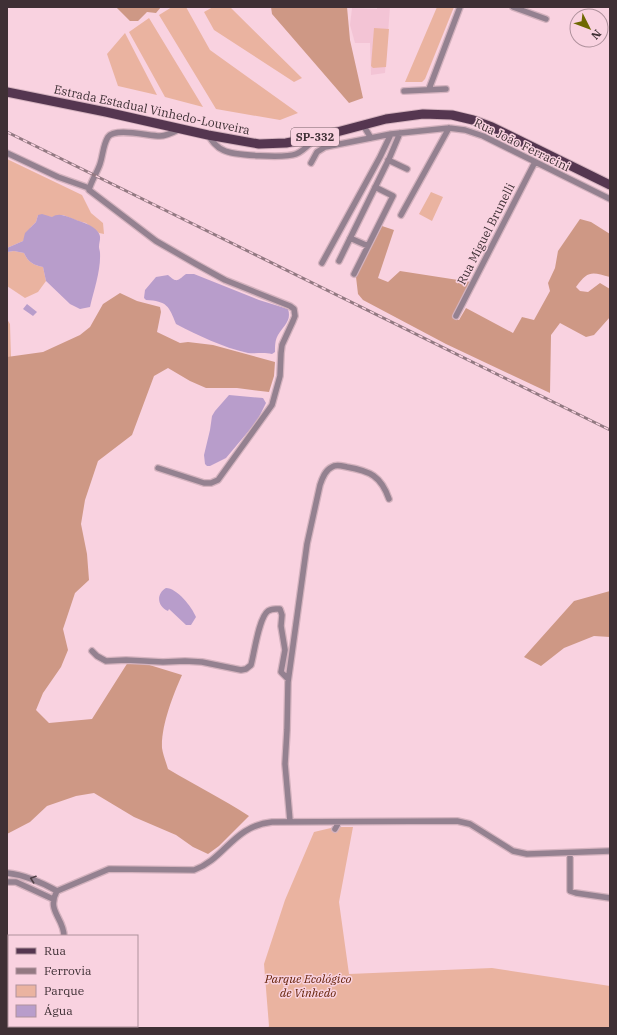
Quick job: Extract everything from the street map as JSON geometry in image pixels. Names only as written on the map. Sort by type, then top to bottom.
[{"type":"main road","name":"Estrada Estadual Vinhedo-Louveira","points":[[7,92],[208,135],[259,144],[286,143],[318,137],[363,125],[418,114],[433,113],[462,117],[492,127],[610,185]]},
{"type":"street","points":[[429,89],[460,7]]},
{"type":"street","points":[[513,7],[530,10],[546,19]]},
{"type":"street","points":[[404,91],[429,89],[446,90]]},
{"type":"street","points":[[363,125],[371,138]]},
{"type":"street","points":[[401,215],[449,128]]},
{"type":"street","name":"Rua João Ferracini","points":[[310,163],[317,152],[325,147],[391,134],[449,128],[465,130],[482,136],[610,198]]},
{"type":"street","points":[[89,188],[100,165],[108,136],[111,134],[122,132],[165,136],[181,129]]},
{"type":"street","points":[[339,261],[400,133]]},
{"type":"street","points":[[322,263],[391,134]]},
{"type":"street","points":[[208,135],[215,145],[223,151],[250,156],[296,154],[318,137]]},
{"type":"street","points":[[7,153],[58,177],[89,188],[93,194],[156,240],[225,280],[290,306],[295,311],[294,321],[282,349],[280,376],[272,405],[218,480],[211,483],[204,483],[158,468]]},
{"type":"street","points":[[388,160],[407,169]]},
{"type":"street","name":"Rua Miguel Brunelli","points":[[456,316],[535,162]]},
{"type":"street","points":[[354,274],[393,196],[375,187]]},
{"type":"street","points":[[350,238],[368,246]]},
{"type":"street","points":[[290,821],[285,764],[288,679],[307,544],[320,485],[323,476],[328,469],[336,465],[370,473],[378,478],[382,483],[390,498]]},
{"type":"street","points":[[92,651],[106,662],[126,660],[202,662],[242,670],[251,665],[262,620],[266,611],[273,608],[280,609],[282,615],[281,626],[285,650],[281,672],[288,679]]},
{"type":"street","points":[[64,935],[64,931],[53,908],[53,899],[57,891],[109,869],[194,870],[206,865],[244,830],[251,826],[266,822],[457,821],[470,824],[517,853],[610,852]]},
{"type":"street","points":[[335,829],[339,822]]},
{"type":"street","points":[[570,853],[570,891],[610,898]]},
{"type":"street","points":[[7,873],[19,875],[39,882],[57,891]]},
{"type":"street","points":[[16,882],[19,875]]},
{"type":"street","points":[[7,882],[16,882],[53,899]]},
{"type":"shaded area","points":[[116,7],[161,7],[156,13],[147,12],[138,21],[130,21]]},
{"type":"shaded area","points":[[271,7],[347,7],[350,40],[363,98],[349,103],[272,14]]},
{"type":"shaded area","points":[[377,7],[390,7],[385,73],[371,75],[370,43],[355,43],[350,25],[352,8],[377,9]]},
{"type":"shaded area","points":[[580,219],[591,222],[610,234],[610,277],[594,273],[587,275],[576,287],[580,291],[588,292],[600,283],[610,289],[610,317],[594,335],[586,337],[560,323],[551,335],[550,393],[446,344],[363,300],[358,294],[356,277],[382,226],[394,230],[378,278],[388,282],[400,271],[471,282],[452,317],[459,320],[466,308],[513,333],[522,317],[534,320],[550,291],[548,283],[555,268],[558,251]]},
{"type":"shaded area","points":[[120,293],[137,301],[160,307],[161,312],[157,332],[180,343],[188,342],[213,345],[275,362],[274,376],[269,392],[237,388],[206,388],[190,381],[168,368],[154,376],[132,435],[98,461],[85,500],[81,524],[87,554],[89,580],[75,593],[63,629],[68,650],[61,667],[43,693],[36,710],[49,723],[92,719],[130,659],[182,675],[171,701],[163,730],[162,748],[168,769],[249,816],[219,846],[208,854],[193,847],[176,835],[134,817],[94,793],[76,796],[47,806],[30,822],[7,834],[7,357],[43,352],[80,335],[90,327],[103,304]]},
{"type":"shaded area","points":[[610,591],[610,637],[594,636],[564,648],[541,666],[524,657],[574,601]]},
{"type":"green space","points":[[172,7],[186,7],[210,50],[298,113],[280,120],[216,109],[159,15]]},
{"type":"green space","points":[[213,7],[230,7],[302,78],[294,82],[214,30],[204,12]]},
{"type":"green space","points":[[437,7],[454,7],[425,79],[422,82],[405,82]]},
{"type":"green space","points":[[149,18],[203,107],[165,97],[129,32]]},
{"type":"green space","points":[[374,28],[389,29],[386,67],[373,68],[371,66]]},
{"type":"green space","points":[[125,33],[157,95],[118,86],[107,54]]},
{"type":"green space","points":[[7,159],[82,195],[91,213],[103,223],[104,234],[99,233],[86,223],[63,215],[52,217],[38,215],[36,222],[31,227],[23,241],[7,248]]},
{"type":"green space","points":[[431,192],[443,197],[432,221],[419,214]]},
{"type":"green space","points":[[14,251],[24,253],[31,263],[43,267],[46,281],[38,292],[25,298],[7,286],[7,252]]},
{"type":"green space","points":[[7,319],[10,324],[11,357],[7,357]]},
{"type":"green space","name":"Parque Ecológico de Vinhedo","points":[[335,827],[353,827],[339,902],[349,974],[492,968],[610,986],[610,1028],[268,1028],[264,964],[285,900],[314,832]]},
{"type":"water","points":[[42,214],[52,217],[57,215],[65,216],[90,225],[96,229],[99,234],[100,260],[97,280],[90,307],[80,309],[70,304],[46,281],[43,267],[31,263],[24,253],[14,251],[7,252],[7,248],[23,241],[25,233],[36,222],[38,215]]},
{"type":"water","points":[[186,274],[194,274],[259,300],[288,309],[289,317],[277,337],[275,352],[272,354],[248,353],[211,341],[176,324],[169,309],[163,303],[146,300],[144,298],[145,290],[156,277],[168,275],[177,280]]},
{"type":"water","points":[[27,304],[37,312],[33,316],[23,309]]},
{"type":"water","points":[[229,395],[263,398],[266,403],[257,421],[226,458],[207,466],[205,464],[204,455],[212,416]]},
{"type":"water","points":[[166,588],[175,591],[191,608],[196,617],[191,625],[186,625],[169,609],[168,611],[164,609],[160,603],[159,597]]},
{"type":"railway","points":[[7,132],[610,430]]}]
